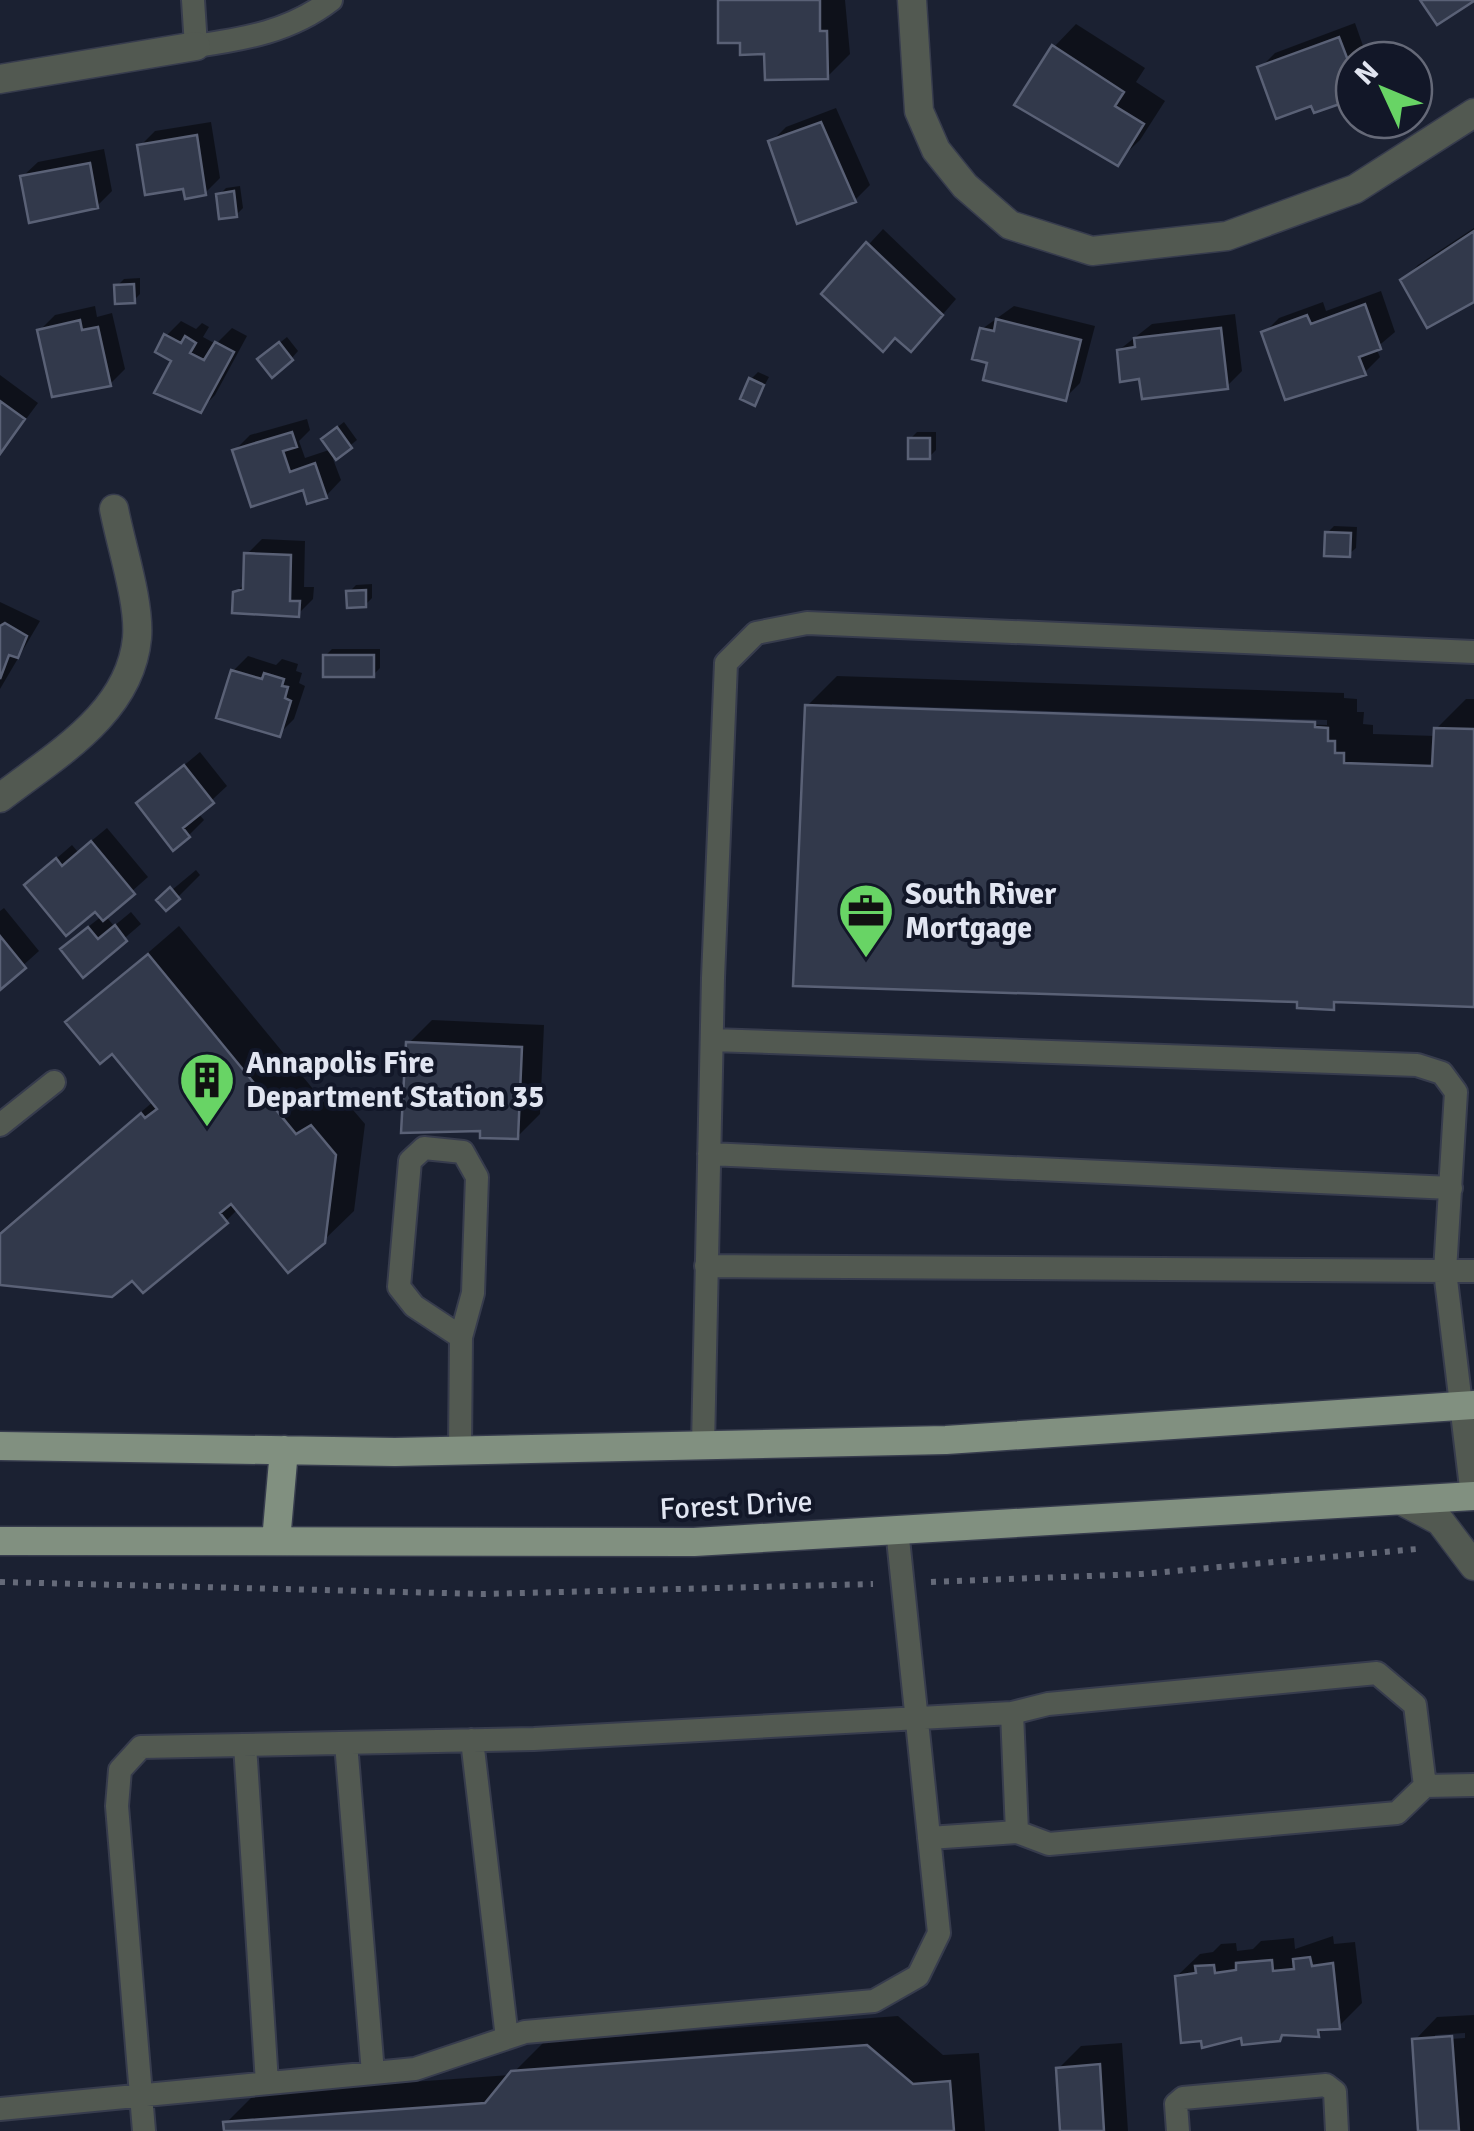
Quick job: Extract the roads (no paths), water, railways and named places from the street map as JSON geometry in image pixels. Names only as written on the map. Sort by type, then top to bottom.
[{"type":"main road","name":"Forest Drive","points":[[0,1446],[460,1451],[946,1440],[1467,1406]]},
{"type":"main road","points":[[276,1540],[284,1450]]},
{"type":"main road","name":"Forest Drive","points":[[0,1541],[694,1542],[1473,1496]]},
{"type":"street","points":[[912,0],[920,110],[936,150],[965,186],[1010,225],[1092,251],[1228,236],[1355,190],[1474,112]]},
{"type":"street","points":[[0,80],[196,46]]},
{"type":"street","points":[[0,798],[87,730],[116,699],[132,664],[137,636],[114,509]]},
{"type":"street","points":[[1404,1502],[1440,1521],[1468,1556]]},
{"type":"lane","points":[[193,0],[196,46],[255,38],[313,14],[331,0]]},
{"type":"lane","points":[[703,1446],[726,663],[756,632],[807,623],[1474,652]]},
{"type":"lane","points":[[712,1040],[1417,1065],[1442,1073],[1456,1092],[1446,1272],[1467,1406],[1473,1496]]},
{"type":"lane","points":[[0,1125],[54,1082]]},
{"type":"lane","points":[[460,1451],[461,1338],[473,1293],[477,1176],[464,1152],[424,1148],[410,1162],[399,1288],[414,1306],[461,1338]]},
{"type":"lane","points":[[709,1154],[1451,1188]]},
{"type":"lane","points":[[706,1266],[1474,1272]]},
{"type":"lane","points":[[0,2109],[415,2069],[525,2032],[874,2001],[918,1976],[939,1933],[897,1530]]},
{"type":"lane","points":[[144,2131],[117,1806],[120,1770],[141,1747],[472,1740],[916,1719],[1012,1713],[1048,1704],[1378,1673],[1414,1705],[1425,1786]]},
{"type":"lane","points":[[1012,1713],[1017,1832]]},
{"type":"lane","points":[[472,1740],[507,2038]]},
{"type":"lane","points":[[346,1743],[372,2073]]},
{"type":"lane","points":[[245,1745],[267,2083]]},
{"type":"lane","points":[[929,1838],[1017,1832],[1049,1844],[1397,1813],[1425,1786],[1474,1785]]},
{"type":"lane","points":[[1178,2131],[1176,2104],[1182,2098],[1326,2085],[1335,2092],[1337,2131]]},
{"type":"place","name":"South River Mortgage","points":[[866,960]]},
{"type":"place","name":"Annapolis Fire Department Station 35","points":[[207,1129]]}]
